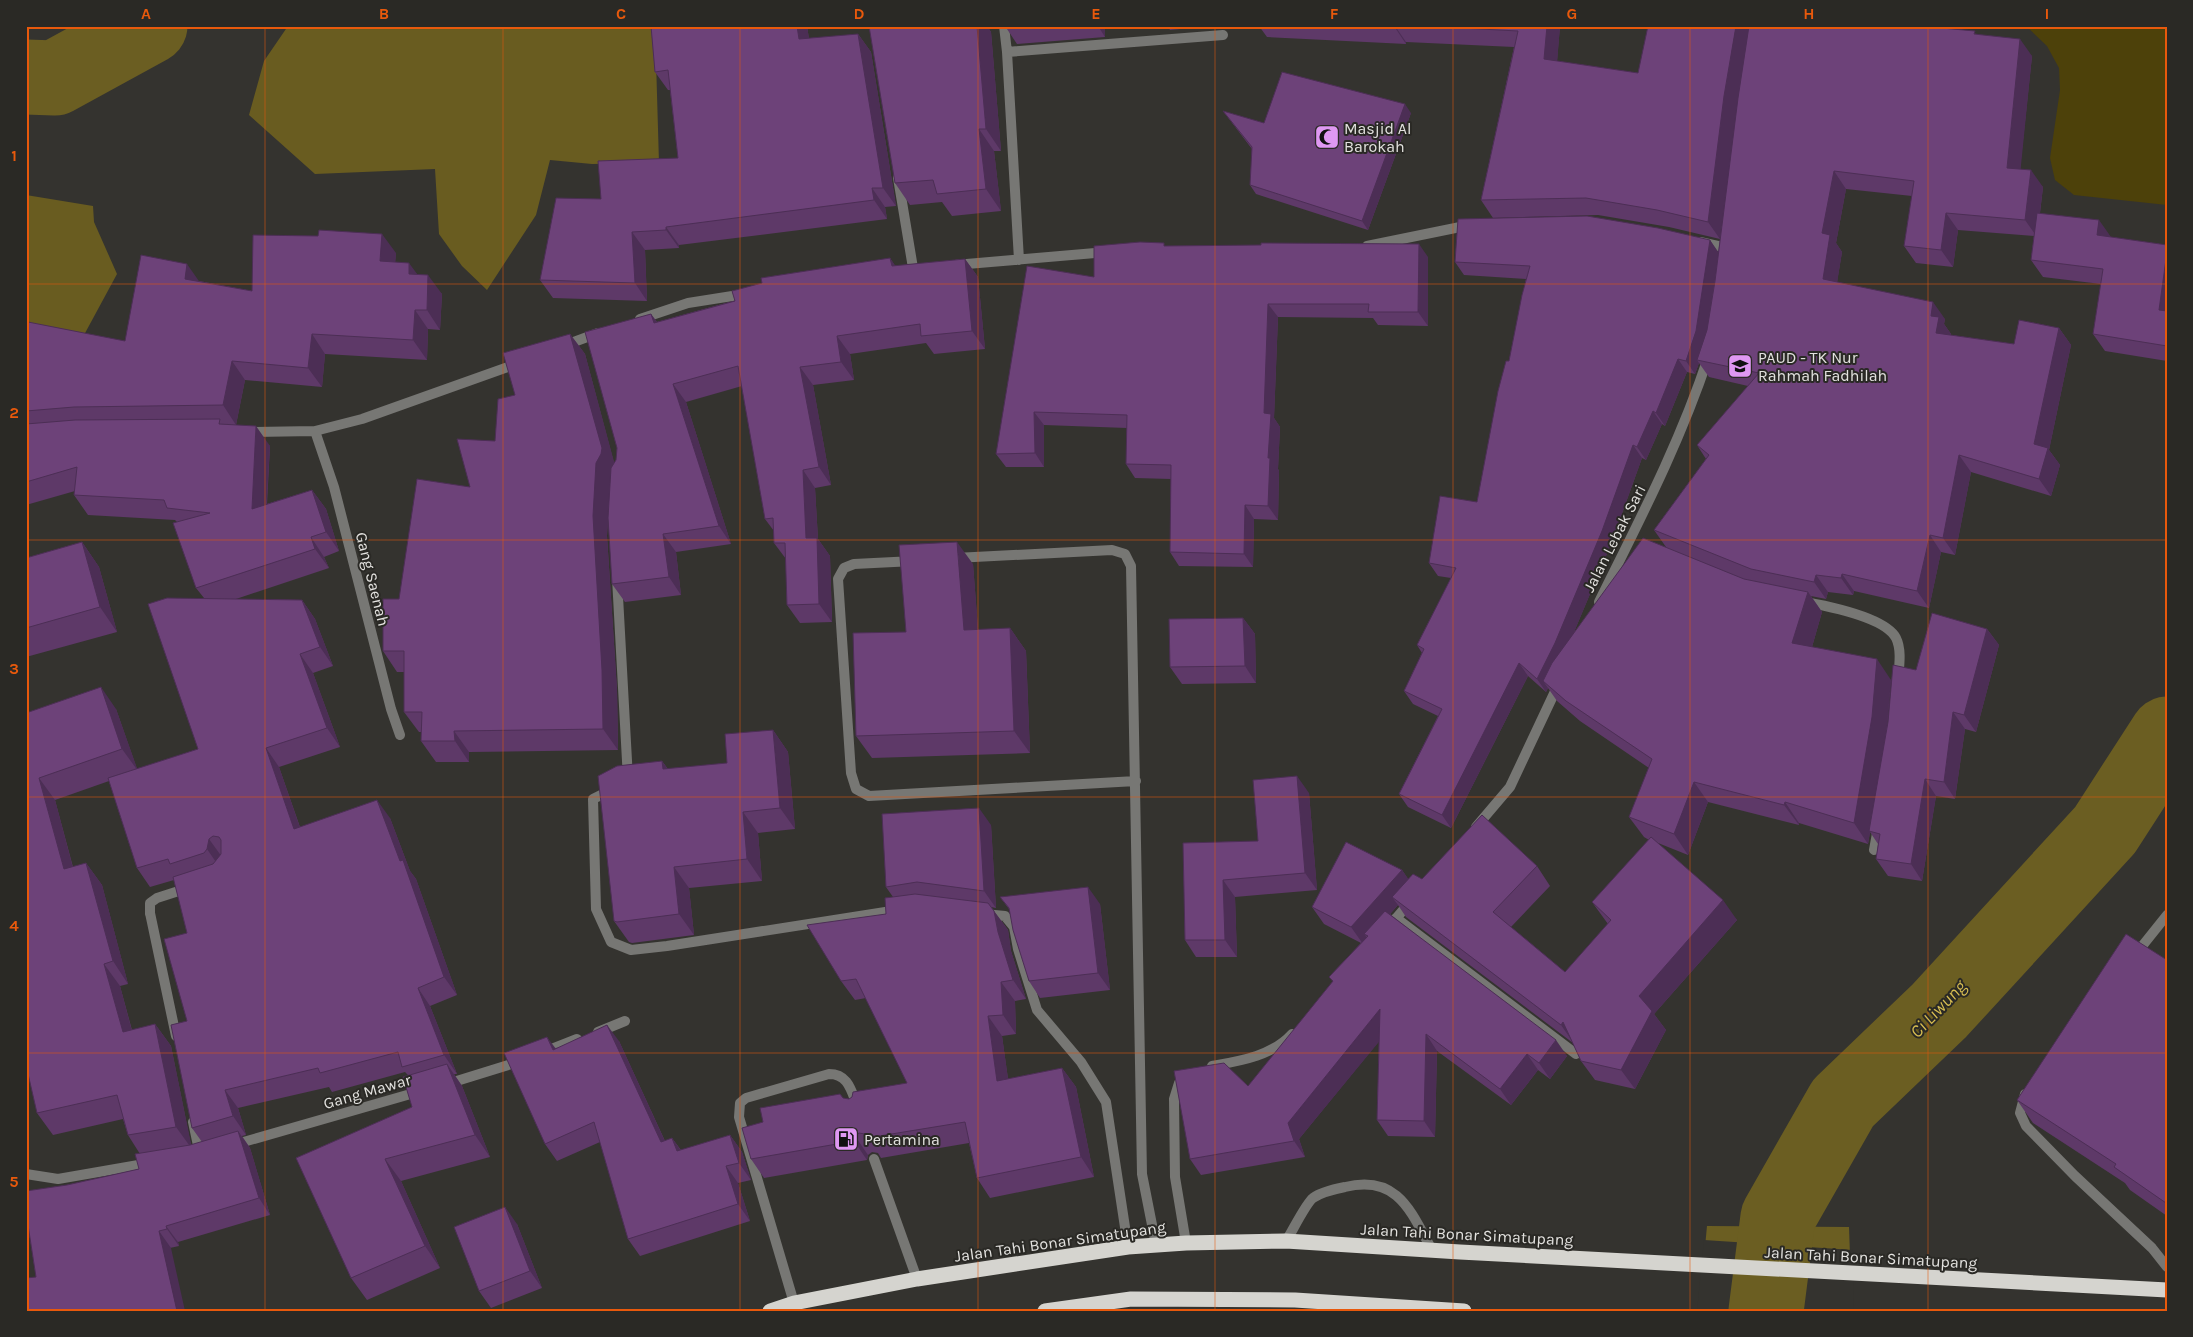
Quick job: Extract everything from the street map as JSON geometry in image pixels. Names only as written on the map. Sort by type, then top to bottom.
[{"type":"highway","name":"Jalan Tahi Bonar Simatupang","points":[[770,1311],[794,1303],[917,1278],[1128,1247],[1186,1243],[1286,1241],[2104,1288],[2167,1290]]},
{"type":"highway","points":[[1045,1311],[1131,1299],[1295,1300],[1390,1308],[1464,1311]]},
{"type":"street","points":[[1004,26],[1020,260]]},
{"type":"street","points":[[1007,52],[1223,35]]},
{"type":"street","points":[[897,171],[912,268]]},
{"type":"street","points":[[1354,248],[1466,225],[1485,225]]},
{"type":"street","points":[[1693,240],[1727,248]]},
{"type":"street","points":[[942,266],[1117,251]]},
{"type":"street","points":[[633,321],[688,302],[756,292]]},
{"type":"street","points":[[553,350],[588,342],[605,331]]},
{"type":"street","name":"Jalan Lebak Sari","points":[[1595,609],[1634,542],[1692,408],[1712,346]]},
{"type":"street","points":[[239,432],[315,431],[362,419],[528,360]]},
{"type":"street","name":"Gang Saenah","points":[[315,431],[334,487],[391,709],[400,735]]},
{"type":"street","points":[[943,559],[1112,550],[1125,554],[1132,566],[1142,1174],[1156,1245]]},
{"type":"street","points":[[923,560],[854,564],[844,568],[838,579],[851,774],[856,789],[869,796],[1136,781]]},
{"type":"street","points":[[616,565],[628,781],[593,799],[596,909],[611,942],[631,950],[909,909]]},
{"type":"street","points":[[1796,600],[1822,605],[1881,623],[1896,637],[1900,659],[1898,688]]},
{"type":"street","points":[[1467,837],[1510,787],[1565,669]]},
{"type":"street","points":[[1874,850],[1879,822]]},
{"type":"street","points":[[178,1048],[150,912],[150,904],[157,898],[202,883]]},
{"type":"street","points":[[1376,940],[1420,892]]},
{"type":"street","points":[[976,912],[1004,916],[1014,927],[1018,949],[1037,1010],[1081,1062],[1106,1102],[1128,1247]]},
{"type":"street","points":[[2131,960],[2167,915]]},
{"type":"street","points":[[1396,918],[1576,1054]]},
{"type":"street","name":"Gang Mawar","points":[[192,1116],[205,1153],[500,1068],[625,1021]]},
{"type":"street","points":[[1186,1243],[1175,1177],[1174,1099],[1179,1083],[1201,1070],[1252,1058],[1284,1043],[1297,1028]]},
{"type":"street","points":[[794,1303],[739,1117],[740,1103],[746,1098],[829,1074],[836,1074],[847,1081],[860,1112]]},
{"type":"street","points":[[2030,1088],[2024,1096],[2020,1112],[2026,1126],[2074,1176],[2152,1248],[2167,1267]]},
{"type":"street","points":[[874,1159],[917,1278]]},
{"type":"street","points":[[26,1174],[58,1179],[162,1161]]},
{"type":"street","points":[[1286,1241],[1312,1199],[1333,1190],[1361,1183],[1386,1189],[1407,1205],[1432,1250]]},
{"type":"shaded area","points":[[288,26],[655,26],[659,163],[592,164],[550,160],[536,215],[487,290],[462,266],[439,234],[435,169],[315,174],[249,115],[264,61]]},
{"type":"shaded area","points":[[2026,26],[2167,26],[2167,205],[2074,195],[2055,180],[2050,158],[2060,90],[2059,68],[2047,46]]},
{"type":"shaded area","points":[[26,195],[93,206],[94,222],[117,274],[84,335],[26,331]]},
{"type":"shaded area","points":[[1707,1226],[1849,1227],[1852,1311],[1699,1311]]},
{"type":"pier","points":[[1704,1240],[1853,1250],[1854,1311],[1697,1311]]},
{"type":"building","points":[[651,26],[797,26],[799,39],[858,34],[883,188],[872,188],[874,200],[666,227],[666,230],[632,232],[635,283],[540,280],[556,198],[601,199],[598,161],[678,158],[668,70],[655,72]]},
{"type":"building","points":[[869,26],[977,26],[986,129],[979,129],[986,189],[937,194],[933,180],[895,183]]},
{"type":"building","points":[[1423,26],[1547,26],[1544,59],[1638,73],[1648,26],[1736,26],[1724,96],[1708,222],[1657,210],[1586,198],[1481,200],[1518,31]]},
{"type":"building","points":[[1749,26],[1919,26],[1975,31],[1974,34],[2020,39],[2007,168],[2031,170],[2025,220],[1946,213],[1941,250],[1904,246],[1914,181],[1834,171],[1822,233],[1830,235],[1823,279],[1933,302],[1931,316],[1939,317],[1936,333],[2014,344],[2019,320],[2059,328],[2034,444],[2048,448],[2039,479],[1959,455],[1943,538],[1930,535],[1917,591],[1842,574],[1841,578],[1816,575],[1814,582],[1751,569],[1654,530],[1709,455],[1697,445],[1759,373],[1697,360],[1707,330],[1715,281]]},
{"type":"building","name":"Masjid Al Barokah","points":[[1282,72],[1405,104],[1362,221],[1250,185],[1252,147],[1223,111],[1264,123]]},
{"type":"building","points":[[2037,213],[2099,220],[2097,235],[2167,245],[2159,310],[2167,311],[2167,346],[2093,334],[2103,269],[2031,260]]},
{"type":"building","points":[[1587,216],[1658,228],[1710,240],[1696,331],[1686,361],[1678,359],[1656,413],[1653,411],[1637,447],[1633,445],[1602,531],[1555,643],[1537,679],[1519,663],[1442,815],[1399,794],[1442,709],[1404,691],[1424,649],[1417,645],[1456,568],[1429,563],[1440,496],[1477,502],[1498,391],[1506,361],[1509,361],[1522,295],[1530,266],[1455,262],[1458,219]]},
{"type":"building","points":[[319,230],[382,234],[380,261],[409,263],[409,274],[428,275],[427,310],[415,310],[413,340],[312,334],[308,368],[232,361],[223,405],[74,407],[26,411],[26,331],[28,322],[125,341],[141,255],[187,264],[185,279],[252,291],[253,235],[318,236]]},
{"type":"building","points":[[1140,242],[1164,243],[1164,246],[1261,245],[1261,243],[1419,244],[1418,312],[1368,312],[1369,304],[1268,304],[1264,413],[1271,414],[1268,458],[1270,458],[1268,506],[1245,505],[1244,554],[1170,552],[1171,465],[1126,464],[1127,415],[1034,412],[1035,453],[996,454],[1027,266],[1094,277],[1094,246]]},
{"type":"building","points":[[890,258],[892,266],[965,259],[972,331],[921,336],[920,324],[837,336],[841,362],[800,367],[819,467],[803,470],[806,538],[817,538],[819,604],[787,605],[785,543],[774,543],[773,518],[765,519],[738,366],[673,384],[719,526],[663,534],[669,577],[612,584],[608,518],[611,468],[616,460],[617,448],[585,332],[651,314],[654,323],[735,301],[732,291],[762,283],[761,278]]},
{"type":"building","points":[[570,334],[602,448],[596,463],[593,516],[602,670],[603,729],[454,731],[455,741],[421,741],[422,712],[404,712],[404,651],[383,651],[383,599],[399,599],[417,479],[470,487],[457,439],[495,441],[498,399],[515,395],[503,353]]},
{"type":"building","points":[[220,419],[219,424],[256,426],[252,509],[312,490],[326,532],[311,537],[315,549],[196,588],[173,523],[210,513],[167,508],[164,500],[74,495],[77,467],[26,482],[26,424],[75,420]]},
{"type":"building","points":[[1643,538],[1744,579],[1808,592],[1792,643],[1877,659],[1872,717],[1854,823],[1785,802],[1784,805],[1694,782],[1674,834],[1629,817],[1652,759],[1566,701],[1543,681],[1552,663]]},
{"type":"building","points":[[82,542],[100,607],[26,628],[26,558]]},
{"type":"building","points":[[957,542],[964,630],[1010,628],[1014,731],[856,736],[853,633],[906,632],[899,545]]},
{"type":"building","points":[[167,598],[302,600],[320,647],[300,654],[327,728],[266,748],[294,829],[377,800],[400,861],[403,860],[444,977],[418,988],[444,1055],[402,1067],[398,1052],[320,1073],[318,1068],[225,1090],[233,1116],[192,1128],[171,1025],[187,1021],[164,939],[187,933],[173,877],[213,864],[221,854],[221,840],[219,837],[213,836],[209,839],[204,853],[170,864],[168,859],[137,868],[108,778],[198,749],[148,604]]},
{"type":"building","points":[[1932,613],[1987,629],[1964,715],[1953,712],[1944,782],[1925,779],[1911,864],[1876,859],[1880,834],[1869,831],[1888,722],[1893,665],[1916,670]]},
{"type":"building","points":[[1243,618],[1245,666],[1170,667],[1169,619]]},
{"type":"building","points":[[101,687],[122,749],[39,778],[64,869],[86,863],[113,961],[104,964],[123,1032],[155,1024],[176,1127],[128,1135],[117,1095],[37,1113],[26,1065],[26,713]]},
{"type":"building","points":[[773,730],[780,808],[743,812],[747,859],[674,867],[679,914],[614,921],[598,776],[617,766],[662,761],[663,769],[727,763],[725,734]]},
{"type":"building","points":[[1297,776],[1305,873],[1223,880],[1225,940],[1185,940],[1183,843],[1258,841],[1253,780]]},
{"type":"building","points":[[979,808],[984,891],[917,882],[886,887],[882,814]]},
{"type":"building","points":[[1482,815],[1537,866],[1493,912],[1565,972],[1611,920],[1592,902],[1651,837],[1723,900],[1639,996],[1652,1011],[1621,1070],[1581,1061],[1563,1022],[1561,1025],[1392,897],[1413,874],[1422,879]]},
{"type":"building","points":[[1346,842],[1402,870],[1351,927],[1312,907]]},
{"type":"building","points":[[1088,887],[1098,973],[1029,981],[1013,930],[1009,908],[1000,897]]},
{"type":"building","points":[[915,894],[988,903],[994,911],[998,932],[1013,980],[1001,982],[1003,1015],[988,1016],[997,1081],[1062,1068],[1081,1157],[977,1178],[965,1122],[867,1138],[865,1134],[859,1133],[855,1136],[854,1141],[751,1159],[742,1128],[763,1122],[760,1108],[840,1094],[843,1098],[849,1099],[852,1097],[853,1092],[907,1083],[856,979],[841,981],[807,925],[886,914],[885,898]]},
{"type":"building","points":[[1385,911],[1556,1040],[1539,1063],[1527,1054],[1500,1089],[1426,1034],[1424,1121],[1377,1120],[1380,1009],[1288,1123],[1294,1141],[1190,1159],[1174,1071],[1224,1063],[1248,1086],[1333,981],[1329,977],[1368,936],[1364,934]]},
{"type":"building","points":[[2126,934],[2167,960],[2166,1203],[2114,1167],[2116,1164],[2017,1100]]},
{"type":"building","points":[[607,1025],[661,1142],[672,1138],[677,1151],[730,1135],[739,1163],[726,1166],[738,1204],[628,1239],[594,1122],[545,1144],[504,1053],[547,1037],[553,1050]]},
{"type":"building","points":[[447,1064],[475,1135],[385,1159],[425,1246],[351,1278],[296,1158],[412,1107],[403,1077]]},
{"type":"building","points":[[238,1131],[259,1198],[166,1226],[167,1229],[159,1231],[177,1311],[26,1311],[26,1278],[36,1277],[26,1212],[26,1191],[67,1185],[139,1169],[135,1154],[190,1145]]},
{"type":"building","points":[[505,1207],[530,1271],[479,1291],[454,1227]]},
{"type":"waterway","name":"Ci Liwung","points":[[26,77],[55,78],[150,26]]},
{"type":"waterway","name":"Ci Liwung","points":[[1766,1311],[1778,1217],[1843,1103],[1939,1011],[2105,830],[2167,734]]},
{"type":"place","name":"Masjid Al Barokah","points":[[1327,137]]},
{"type":"place","name":"PAUD - TK Nur Rahmah Fadhilah","points":[[1740,366]]},
{"type":"place","name":"Pertamina","points":[[846,1139]]}]
